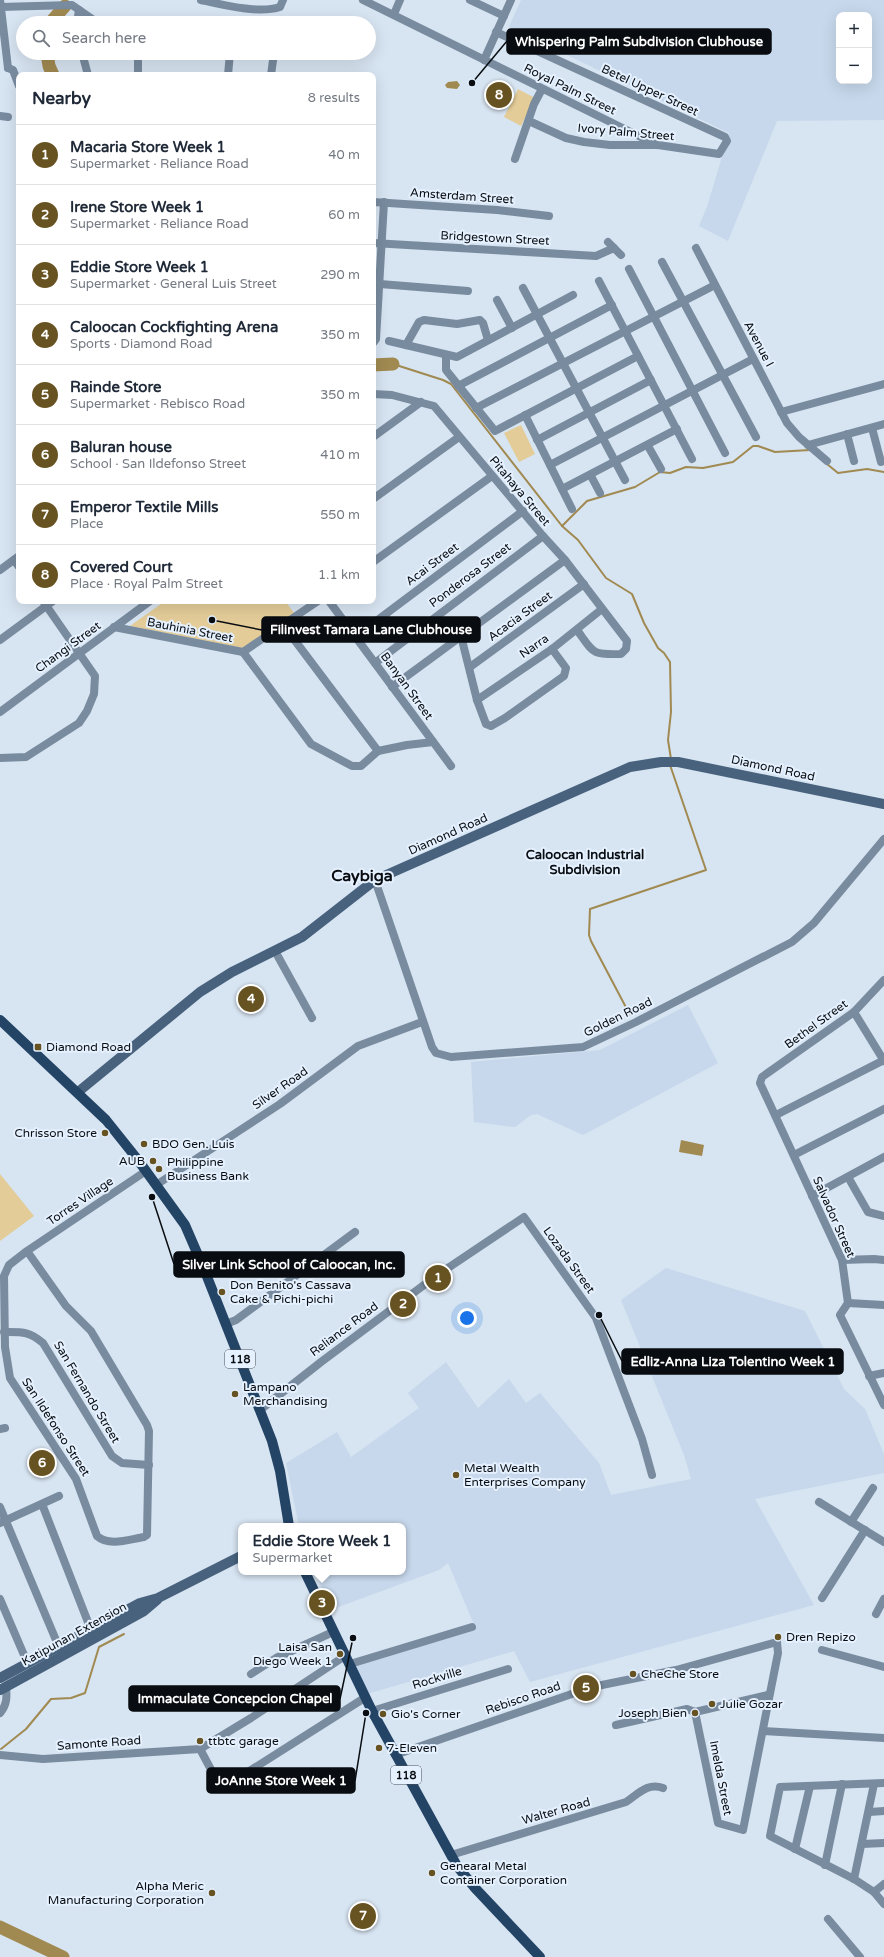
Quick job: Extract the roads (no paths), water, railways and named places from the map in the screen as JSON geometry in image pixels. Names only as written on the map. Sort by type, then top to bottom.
[{"type":"main road","name":"Diamond Road","points":[[78,1092],[200,992],[232,972],[302,937],[375,880],[630,767],[671,761],[884,804]]},
{"type":"main road","name":"118","points":[[0,1020],[106,1120],[146,1171],[185,1225],[260,1410],[279,1465],[288,1523]]},
{"type":"main road","name":"Katipunan Extension","points":[[0,1677],[140,1603],[158,1598],[238,1558]]},
{"type":"main road","name":"118","points":[[306,1575],[372,1711],[457,1866],[475,1888],[540,1957]]},
{"type":"main road","name":"Katipunan Extension","points":[[3,1688],[144,1611],[158,1598]]},
{"type":"street","points":[[201,0],[261,10],[271,10],[282,4]]},
{"type":"street","name":"Royal Palm Street","points":[[363,0],[658,145]]},
{"type":"street","points":[[394,14],[400,0]]},
{"type":"street","points":[[470,0],[504,16]]},
{"type":"street","points":[[484,60],[511,0]]},
{"type":"street","points":[[16,79],[12,70],[8,68],[0,5],[49,2],[72,5],[88,16]]},
{"type":"street","points":[[78,16],[79,10]]},
{"type":"street","name":"Betel Upper Street","points":[[496,32],[725,137],[727,141]]},
{"type":"street","points":[[84,60],[87,72]]},
{"type":"street","points":[[138,60],[138,72]]},
{"type":"street","points":[[228,72],[229,60]]},
{"type":"street","points":[[271,72],[273,60]]},
{"type":"street","points":[[0,72],[8,68]]},
{"type":"street","points":[[515,159],[534,104],[542,89]]},
{"type":"street","name":"Ivory Palm Street","points":[[529,121],[566,138],[584,142],[634,146],[658,145],[719,154],[727,141]]},
{"type":"street","name":"Amsterdam Street","points":[[376,202],[497,210],[549,216]]},
{"type":"street","points":[[376,339],[380,284],[377,244],[384,202]]},
{"type":"street","points":[[608,242],[621,255]]},
{"type":"street","name":"Bridgestown Street","points":[[377,244],[596,256],[614,248]]},
{"type":"street","name":"Avenue I","points":[[696,248],[753,359],[792,430],[827,461]]},
{"type":"street","points":[[662,262],[756,437]]},
{"type":"street","points":[[629,269],[725,452]]},
{"type":"street","points":[[599,281],[692,459]]},
{"type":"street","points":[[380,284],[468,291]]},
{"type":"street","points":[[476,408],[715,285]]},
{"type":"street","points":[[523,288],[625,480]]},
{"type":"street","points":[[389,341],[457,358],[572,295]]},
{"type":"street","points":[[498,300],[512,328]]},
{"type":"street","points":[[458,386],[612,305]]},
{"type":"street","points":[[406,345],[419,322],[424,320],[457,324],[480,320],[483,323],[488,340]]},
{"type":"street","points":[[446,355],[446,370],[494,432],[638,356]]},
{"type":"street","points":[[550,465],[753,359]]},
{"type":"street","points":[[537,440],[651,380]]},
{"type":"street","points":[[781,412],[884,384]]},
{"type":"street","name":"Pitahaya Street","points":[[376,394],[392,395],[434,406],[584,584],[627,641],[626,649],[621,654],[601,655],[593,653],[577,630]]},
{"type":"street","points":[[376,435],[421,402]]},
{"type":"street","points":[[525,416],[572,509]]},
{"type":"street","points":[[808,445],[884,424]]},
{"type":"street","points":[[872,428],[881,462]]},
{"type":"street","points":[[562,489],[591,476],[677,430]]},
{"type":"street","points":[[847,434],[854,461]]},
{"type":"street","points":[[376,498],[459,437]]},
{"type":"street","points":[[648,446],[661,469]]},
{"type":"street","points":[[376,560],[492,476]]},
{"type":"street","points":[[591,476],[600,493]]},
{"type":"street","name":"Acai Street","points":[[355,636],[523,511]]},
{"type":"street","name":"Ponderosa Street","points":[[375,663],[543,536]]},
{"type":"street","points":[[392,687],[565,560]]},
{"type":"street","points":[[0,570],[16,562]]},
{"type":"street","name":"Acacia Street","points":[[470,667],[584,584]]},
{"type":"street","points":[[0,640],[46,604]]},
{"type":"street","points":[[0,758],[26,757],[79,723],[87,711],[96,684],[94,676],[48,604]]},
{"type":"street","name":"Changi Street","points":[[0,712],[146,604]]},
{"type":"street","name":"Bauhinia Street","points":[[114,627],[243,652],[284,626],[314,604]]},
{"type":"street","name":"Banyan Street","points":[[331,604],[451,766]]},
{"type":"street","name":"Narra","points":[[477,700],[552,649],[602,609]]},
{"type":"street","points":[[284,626],[378,751]]},
{"type":"street","points":[[461,636],[470,667],[477,700],[486,724],[491,726],[505,718],[564,676],[566,668],[552,649]]},
{"type":"street","points":[[243,652],[311,744],[352,766],[360,766],[378,751],[407,745],[433,742]]},
{"type":"street","name":"Golden Road","points":[[375,880],[422,1022],[436,1053],[451,1057],[583,1047],[636,1022],[792,942],[814,923],[884,839]]},
{"type":"street","points":[[275,951],[312,1018]]},
{"type":"street","name":"Bethel Street","points":[[760,1083],[762,1077],[854,1012],[883,983]]},
{"type":"street","points":[[776,1115],[884,1060],[854,1012]]},
{"type":"street","name":"Silver Road","points":[[156,1185],[280,1104],[358,1046],[422,1022]]},
{"type":"street","name":"Salvador Street","points":[[760,1083],[842,1260],[848,1303],[840,1314],[884,1405]]},
{"type":"street","points":[[794,1155],[884,1109]]},
{"type":"street","points":[[812,1196],[884,1157]]},
{"type":"street","name":"Torres Village","points":[[27,1251],[146,1171]]},
{"type":"street","points":[[848,1177],[868,1212],[884,1216]]},
{"type":"street","name":"Reliance Road","points":[[260,1410],[320,1362],[430,1280],[524,1217]]},
{"type":"street","name":"Lozada Street","points":[[524,1217],[596,1318],[642,1439],[652,1475]]},
{"type":"street","points":[[226,1324],[236,1320],[355,1232]]},
{"type":"street","name":"San Ildefonso Street","points":[[27,1251],[66,1306],[91,1331],[144,1418],[150,1431],[147,1534],[144,1537],[115,1541],[102,1541],[93,1530],[76,1479],[10,1378],[6,1361],[4,1332],[4,1276],[8,1265],[27,1251]]},
{"type":"street","points":[[842,1260],[884,1260]]},
{"type":"street","points":[[848,1303],[884,1305]]},
{"type":"street","name":"San Fernando Street","points":[[4,1332],[23,1332],[34,1335],[43,1344],[112,1456],[122,1463],[149,1465]]},
{"type":"street","points":[[869,1376],[884,1373]]},
{"type":"street","points":[[851,1522],[873,1488]]},
{"type":"street","points":[[2,1521],[59,1496]]},
{"type":"street","points":[[819,1502],[884,1542]]},
{"type":"street","points":[[42,1504],[95,1639]]},
{"type":"street","points":[[0,1508],[2,1521],[62,1656]]},
{"type":"street","points":[[822,1598],[865,1530]]},
{"type":"street","points":[[0,1599],[27,1662]]},
{"type":"street","points":[[876,1614],[884,1599]]},
{"type":"street","name":"Samonte Road","points":[[0,1755],[43,1759],[200,1749],[347,1660],[472,1627]]},
{"type":"street","points":[[251,1674],[276,1658],[334,1632]]},
{"type":"street","name":"Rebisco Road","points":[[395,1755],[592,1687],[676,1670],[777,1642],[778,1653],[768,1695]]},
{"type":"street","points":[[822,1650],[884,1667]]},
{"type":"street","name":"Rockville","points":[[372,1711],[508,1669]]},
{"type":"street","points":[[0,1713],[4,1708],[7,1698],[3,1688]]},
{"type":"street","points":[[616,1725],[687,1709],[695,1712],[768,1695],[763,1731],[884,1738]]},
{"type":"street","points":[[200,1749],[216,1778],[224,1785],[229,1784],[366,1697]]},
{"type":"street","name":"Imelda Street","points":[[695,1712],[718,1823],[743,1830],[763,1731]]},
{"type":"street","points":[[884,1783],[780,1787],[770,1836],[854,1879],[874,1892],[884,1904]]},
{"type":"street","points":[[826,1865],[842,1784]]},
{"type":"street","points":[[854,1879],[874,1784]]},
{"type":"street","name":"Walter Road","points":[[451,1855],[626,1802],[648,1787],[654,1786],[663,1788]]},
{"type":"street","points":[[795,1849],[810,1786]]},
{"type":"street","points":[[868,1812],[884,1811]]},
{"type":"street","points":[[862,1844],[884,1843]]},
{"type":"street","points":[[874,1892],[884,1884]]},
{"type":"street","points":[[828,1919],[860,1957]]},
{"type":"waterway","points":[[56,16],[65,6]]},
{"type":"waterway","points":[[48,60],[52,72]]},
{"type":"waterway","points":[[393,364],[451,384],[562,526],[578,540],[606,578],[632,594],[644,623],[658,648],[664,653],[670,662],[671,712],[668,740],[671,759]]},
{"type":"waterway","points":[[376,365],[393,364]]},
{"type":"waterway","points":[[562,526],[587,501],[635,487],[660,472],[670,473],[686,467],[703,468],[733,462],[753,446],[758,446],[775,452],[810,450]]},
{"type":"waterway","points":[[827,464],[838,473],[867,469],[884,472]]},
{"type":"waterway","points":[[630,1015],[591,941],[589,935],[590,909],[706,870],[670,765]]},
{"type":"waterway","points":[[1,1749],[26,1729],[51,1699],[71,1698],[85,1693],[99,1647],[124,1634]]},
{"type":"waterway","points":[[0,1927],[63,1957]]},
{"type":"place","name":"Whispering Palm Subdivision Clubhouse","points":[[472,83]]},
{"type":"place","name":"Covered Court","points":[[499,95]]},
{"type":"place","name":"Filinvest Tamara Lane Clubhouse","points":[[212,620]]},
{"type":"place","name":"Caloocan Cockfighting Arena","points":[[251,999]]},
{"type":"place","name":"Diamond Road","points":[[38,1047]]},
{"type":"place","name":"Chrisson Store","points":[[105,1133]]},
{"type":"place","name":"BDO Gen. Luis","points":[[144,1144]]},
{"type":"place","name":"AUB","points":[[153,1161]]},
{"type":"place","name":"Philippine Business Bank","points":[[159,1169]]},
{"type":"place","name":"Silver Link School of Caloocan, Inc.","points":[[152,1197]]},
{"type":"place","name":"Macaria Store Week 1","points":[[438,1278]]},
{"type":"place","name":"Don Benito's Cassava Cake & Pichi-pichi","points":[[222,1292]]},
{"type":"place","name":"Irene Store Week 1","points":[[403,1304]]},
{"type":"place","name":"Edliz-Anna Liza Tolentino Week 1","points":[[599,1315]]},
{"type":"place","name":"Lampano Merchandising","points":[[235,1394]]},
{"type":"place","name":"Baluran house","points":[[42,1463]]},
{"type":"place","name":"Metal Wealth Enterprises Company","points":[[456,1475]]},
{"type":"place","name":"Eddie Store Week 1","points":[[322,1603]]},
{"type":"place","name":"Dren Repizo","points":[[778,1637]]},
{"type":"place","name":"Immaculate Concepcion Chapel","points":[[353,1638]]},
{"type":"place","name":"Laisa San Diego Week 1","points":[[340,1654]]},
{"type":"place","name":"CheChe Store","points":[[633,1674]]},
{"type":"place","name":"Rainde Store","points":[[586,1688]]},
{"type":"place","name":"Julie Gozar","points":[[712,1704]]},
{"type":"place","name":"JoAnne Store Week 1","points":[[366,1713]]},
{"type":"place","name":"Joseph Bien","points":[[695,1713]]},
{"type":"place","name":"Gio's Corner","points":[[383,1714]]},
{"type":"place","name":"ttbtc garage","points":[[200,1741]]},
{"type":"place","name":"7-Eleven","points":[[379,1748]]},
{"type":"place","name":"Genearal Metal Container Corporation","points":[[432,1873]]},
{"type":"place","name":"Alpha Meric Manufacturing Corporation","points":[[212,1893]]},
{"type":"place","name":"Emperor Textile Mills","points":[[363,1916]]},
{"type":"district","name":"Caloocan Industrial Subdivision","points":[[585,862]]},
{"type":"district","name":"Caybiga","points":[[362,875]]}]
